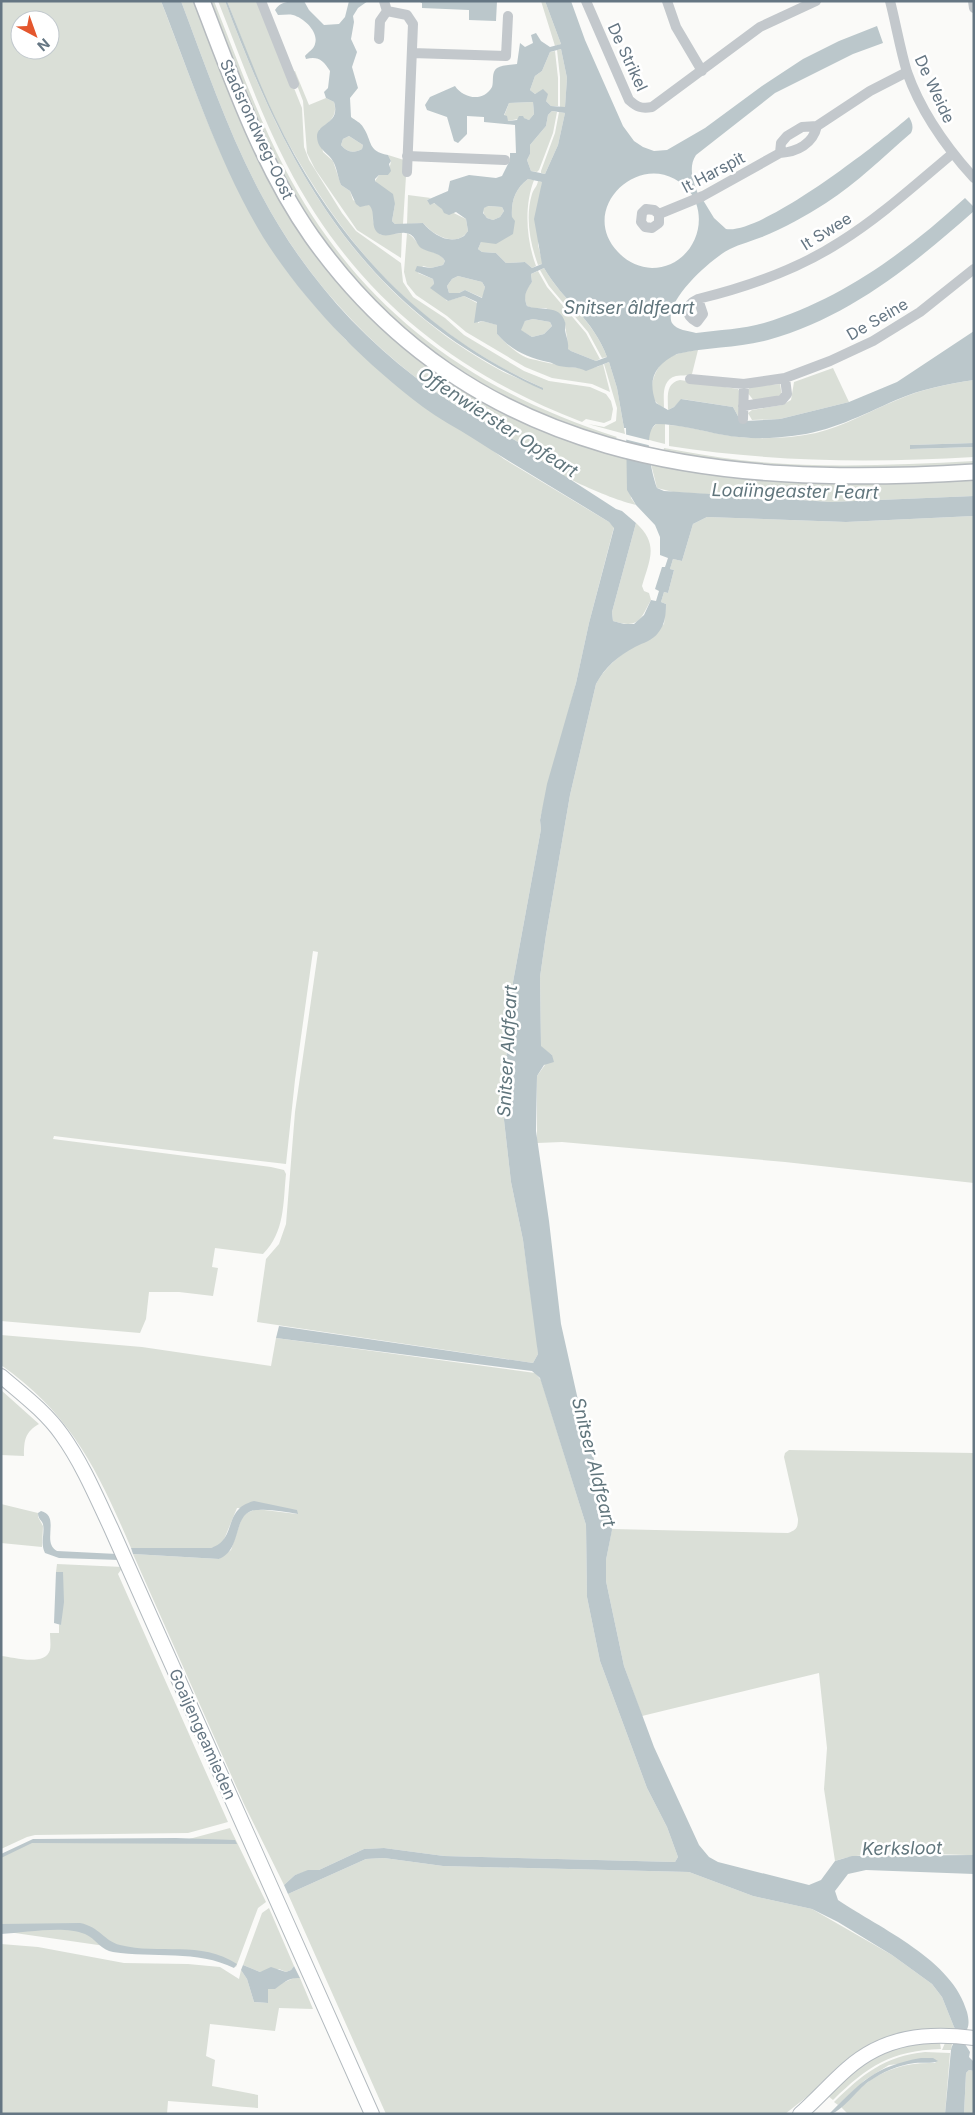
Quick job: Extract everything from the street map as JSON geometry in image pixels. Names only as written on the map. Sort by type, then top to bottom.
[{"type":"main road","name":"Stadsrondweg-Oost","points":[[202,1],[254,129],[286,194],[311,236],[359,294],[400,334],[432,360],[475,389],[546,425],[619,449],[657,459],[741,472],[826,476],[906,476],[974,472]]},
{"type":"street","points":[[261,1],[294,84]]},
{"type":"street","name":"De Strikel","points":[[586,1],[629,100],[642,109],[652,107],[760,27],[811,2]]},
{"type":"street","points":[[667,1],[676,27],[702,71]]},
{"type":"street","name":"De Weide","points":[[890,1],[907,72],[927,115],[952,154],[974,178]]},
{"type":"street","points":[[974,1],[974,8]]},
{"type":"street","points":[[378,39],[380,22],[385,6],[405,14],[411,19],[412,53],[407,172]]},
{"type":"street","points":[[412,53],[506,56],[508,16]]},
{"type":"street","name":"It Harspit","points":[[780,153],[781,143],[787,136],[802,127],[818,126],[870,91],[907,72]]},
{"type":"street","name":"It Harspit","points":[[659,214],[703,196],[780,153],[802,147],[815,135],[818,126]]},
{"type":"street","name":"It Swee","points":[[698,299],[759,282],[800,264],[840,242],[890,206],[952,154]]},
{"type":"street","points":[[408,156],[504,160]]},
{"type":"street","name":"De Seine","points":[[690,379],[744,384],[785,378],[830,361],[873,341],[920,312],[974,269]]},
{"type":"street","points":[[743,406],[782,400],[787,394],[785,378]]},
{"type":"street","points":[[743,419],[744,384]]},
{"type":"street","name":"Goaijengeamieden","points":[[1,1376],[33,1404],[62,1434],[81,1465],[372,2114]]},
{"type":"street","points":[[800,2114],[847,2069],[875,2049],[894,2041],[918,2036],[965,2037]]},
{"type":"shaded area","points":[[1,1],[161,1],[213,135],[243,200],[280,261],[311,302],[346,340],[504,459],[609,522],[614,527],[540,819],[541,829],[513,982],[504,1083],[504,1120],[511,1182],[523,1240],[537,1339],[538,1354],[533,1363],[257,1322],[266,1259],[279,1244],[286,1224],[295,1112],[318,952],[313,951],[295,1080],[286,1164],[54,1136],[53,1139],[271,1167],[284,1170],[286,1174],[282,1217],[275,1236],[263,1254],[215,1248],[212,1267],[218,1268],[213,1296],[179,1292],[149,1292],[146,1319],[140,1333],[1,1321]]},
{"type":"shaded area","points":[[181,1],[197,1],[279,191],[419,356],[628,457],[631,498],[636,505],[594,490],[546,465],[526,447],[428,387],[392,358],[349,317],[310,271],[262,196],[228,125]]},
{"type":"shaded area","points":[[206,1],[214,1],[256,107],[285,169],[314,218],[347,263],[383,302],[423,338],[466,368],[513,395],[563,418],[617,437],[615,439],[619,445],[494,395],[406,334],[341,267],[282,179]]},
{"type":"shaded area","points":[[218,1],[225,1],[247,57],[271,112],[297,163],[327,212],[361,257],[400,298],[446,336],[503,372],[543,388],[498,365],[457,339],[419,310],[386,278],[355,243],[326,205],[300,164],[276,120],[256,76],[227,1],[259,1],[302,108],[304,147],[309,160],[342,213],[356,231],[401,263],[403,282],[413,297],[445,318],[464,335],[524,371],[549,381],[590,387],[606,394],[611,401],[613,409],[611,420],[604,423],[586,419],[582,422],[534,402],[490,378],[448,352],[410,322],[374,289],[342,251],[313,210],[287,165],[259,105]]},
{"type":"shaded area","points":[[541,1],[545,1],[561,44],[555,46]]},
{"type":"shaded area","points":[[561,49],[567,78],[565,108],[560,107],[560,77],[557,50]]},
{"type":"shaded area","points":[[555,51],[558,78],[558,106],[551,106],[546,101],[543,90],[535,94],[530,90],[535,76],[542,71],[550,52]]},
{"type":"shaded area","points":[[295,71],[309,105],[326,98],[334,102],[334,115],[319,130],[323,152],[333,161],[341,185],[350,191],[353,200],[364,206],[369,204],[373,212],[373,221],[381,235],[402,233],[401,258],[357,230],[315,169],[307,153],[303,101],[292,72]]},
{"type":"shaded area","points":[[533,102],[534,114],[529,120],[523,118],[508,121],[504,116],[509,103]]},
{"type":"shaded area","points":[[552,111],[557,112],[553,133],[539,170],[537,172],[531,171],[527,160],[530,154],[530,145],[546,126],[548,115]]},
{"type":"shaded area","points":[[559,112],[565,113],[558,145],[545,174],[541,173],[555,133]]},
{"type":"shaded area","points":[[349,136],[363,145],[362,149],[353,152],[348,151],[341,145],[343,139]]},
{"type":"shaded area","points":[[388,155],[404,160],[406,176],[403,224],[395,224],[392,221],[395,204],[375,181],[379,175],[388,175],[391,161]]},
{"type":"shaded area","points":[[528,179],[534,180],[528,212],[528,234],[536,266],[532,268],[525,262],[506,263],[496,253],[482,252],[478,249],[481,242],[485,241],[512,217],[512,206],[515,196]]},
{"type":"shaded area","points":[[538,181],[542,182],[538,245],[543,264],[538,265],[531,239],[529,212],[532,194]]},
{"type":"shaded area","points":[[408,195],[431,198],[427,200],[466,219],[468,231],[458,239],[452,239],[439,236],[423,223],[407,224]]},
{"type":"shaded area","points":[[487,206],[502,207],[504,211],[500,217],[493,220],[484,215],[483,208]]},
{"type":"shaded area","points":[[407,233],[424,249],[438,254],[445,261],[443,265],[431,268],[423,266],[418,273],[433,279],[434,284],[447,301],[464,296],[477,303],[478,323],[482,321],[498,325],[497,334],[512,349],[526,357],[582,368],[597,367],[603,364],[610,392],[592,384],[552,378],[525,367],[466,332],[447,316],[416,295],[407,284],[404,272]]},
{"type":"shaded area","points":[[544,268],[594,332],[607,357],[602,358],[588,332],[549,286],[540,270]]},
{"type":"shaded area","points":[[538,271],[547,287],[586,333],[600,359],[596,361],[567,349],[568,342],[565,322],[546,308],[527,306],[525,296],[532,282],[531,274]]},
{"type":"shaded area","points":[[458,276],[482,282],[485,287],[483,298],[465,290],[459,293],[449,293],[447,286],[452,279]]},
{"type":"shaded area","points":[[533,319],[550,322],[552,326],[544,334],[532,337],[520,330],[525,321]]},
{"type":"shaded area","points":[[698,350],[692,374],[676,376],[668,381],[664,389],[664,408],[654,399],[652,393],[653,379],[659,366],[671,356]]},
{"type":"shaded area","points":[[609,362],[617,388],[625,434],[588,424],[604,427],[616,421],[617,408],[604,364]]},
{"type":"shaded area","points":[[833,368],[849,402],[780,419],[752,420],[748,413],[752,410],[782,405],[791,400],[794,382]]},
{"type":"shaded area","points":[[680,380],[738,389],[741,394],[739,418],[733,407],[682,399],[668,410],[668,392],[672,384]]},
{"type":"shaded area","points":[[974,380],[974,443],[910,445],[911,449],[974,447],[974,457],[821,460],[746,455],[669,446],[669,425],[748,438],[782,438],[805,435],[837,426],[906,396],[945,385]]},
{"type":"shaded area","points":[[780,384],[782,396],[754,401],[747,392],[750,387]]},
{"type":"shaded area","points":[[656,424],[665,424],[665,444],[649,440],[649,432]]},
{"type":"shaded area","points":[[664,448],[730,459],[798,465],[916,464],[974,461],[974,468],[844,473],[663,454]]},
{"type":"shaded area","points":[[651,464],[740,476],[974,477],[974,496],[831,502],[673,492],[657,488]]},
{"type":"shaded area","points":[[974,516],[974,1183],[785,1162],[562,1142],[537,1143],[537,1076],[552,1055],[541,1047],[540,977],[570,795],[596,684],[609,666],[664,624],[666,604],[661,602],[664,592],[668,593],[674,570],[670,569],[673,559],[682,561],[693,524],[707,517],[846,522]]},
{"type":"shaded area","points":[[636,523],[648,538],[650,545],[650,560],[642,586],[644,591],[649,593],[651,600],[641,618],[634,623],[628,624],[613,621],[612,612]]},
{"type":"shaded area","points":[[1,1335],[142,1347],[271,1366],[276,1338],[535,1373],[541,1380],[586,1525],[587,1597],[600,1661],[647,1788],[667,1827],[678,1857],[675,1862],[444,1856],[384,1848],[364,1849],[319,1870],[295,1875],[284,1885],[244,1804],[133,1554],[219,1559],[231,1550],[241,1520],[245,1514],[256,1509],[297,1514],[297,1510],[237,1508],[223,1542],[211,1548],[131,1548],[107,1494],[80,1446],[47,1404],[26,1384],[1,1365]]},
{"type":"shaded area","points":[[1,1390],[39,1424],[26,1437],[24,1456],[1,1455]]},
{"type":"shaded area","points":[[789,1450],[974,1453],[974,1855],[883,1854],[848,1857],[835,1861],[824,1789],[827,1748],[819,1673],[642,1716],[624,1666],[606,1581],[606,1560],[612,1529],[791,1532],[797,1527],[798,1519],[784,1457],[785,1453]]},
{"type":"shaded area","points":[[1,1504],[38,1513],[43,1526],[42,1547],[1,1543]]},
{"type":"shaded area","points":[[57,1564],[123,1567],[118,1574],[228,1822],[188,1833],[35,1835],[1,1849],[1,1656],[35,1660],[47,1655],[50,1650],[50,1633],[59,1633],[59,1624],[61,1625],[63,1572],[56,1572]]},
{"type":"shaded area","points":[[230,1828],[266,1902],[258,1908],[236,1967],[227,1960],[112,1947],[1,1931],[1,1857],[32,1842],[178,1842]]},
{"type":"shaded area","points":[[384,1858],[443,1866],[689,1872],[753,1896],[812,1909],[892,1955],[932,1984],[942,1997],[958,2033],[935,2029],[911,2032],[837,2072],[785,2114],[386,2114],[288,1894],[366,1859]]},
{"type":"shaded area","points":[[269,1908],[294,1966],[286,1972],[279,1969],[260,1972],[243,1965],[262,1913]]},
{"type":"shaded area","points":[[1,1944],[38,1947],[124,1963],[188,1964],[220,1967],[239,1979],[241,1970],[247,1979],[254,2002],[267,2003],[268,1989],[294,1978],[300,1978],[313,2009],[279,2008],[275,2031],[210,2024],[206,2056],[215,2060],[212,2086],[258,2095],[258,2108],[168,2101],[167,2114],[1,2114]]},
{"type":"shaded area","points":[[957,2039],[952,2044],[951,2050],[942,2050],[945,2043],[940,2043],[941,2049],[908,2053],[881,2062],[857,2078],[833,2100],[828,2096],[828,2092],[849,2071],[887,2047]]},
{"type":"shaded area","points":[[925,2052],[950,2053],[945,2114],[848,2114],[841,2107],[864,2085],[880,2074],[898,2067],[935,2063],[937,2060],[889,2065],[865,2080],[838,2105],[834,2102],[854,2083],[875,2068],[897,2058]]},
{"type":"shaded area","points":[[969,2070],[974,2071],[974,2114],[964,2114],[966,2073]]},
{"type":"water","points":[[161,1],[181,1],[228,125],[262,196],[310,271],[349,317],[392,358],[428,387],[526,447],[531,454],[622,511],[636,523],[612,612],[613,621],[624,624],[634,624],[644,615],[651,600],[656,601],[659,591],[655,589],[662,567],[665,567],[668,558],[660,555],[660,537],[655,525],[636,505],[627,490],[626,428],[624,428],[617,388],[609,362],[586,371],[559,366],[534,358],[508,345],[497,334],[497,325],[482,321],[474,323],[477,302],[464,296],[448,301],[430,288],[434,284],[433,279],[415,271],[417,266],[431,268],[443,265],[445,261],[443,258],[421,248],[409,234],[382,235],[378,233],[375,230],[369,205],[360,207],[356,204],[350,191],[341,185],[334,163],[319,145],[317,137],[321,128],[334,115],[334,102],[326,98],[324,92],[328,88],[330,71],[320,60],[314,58],[306,59],[305,56],[314,46],[316,39],[310,26],[297,17],[278,15],[275,10],[281,4],[304,1],[309,10],[324,25],[339,24],[345,17],[349,1],[368,1],[358,8],[353,16],[354,22],[351,39],[357,52],[352,67],[358,88],[350,98],[351,117],[362,126],[373,148],[388,155],[391,161],[389,164],[391,171],[388,175],[379,175],[375,181],[393,194],[395,204],[392,221],[395,224],[423,223],[437,235],[448,239],[459,239],[464,236],[468,231],[466,219],[456,212],[449,215],[444,213],[434,203],[430,205],[427,200],[448,191],[450,181],[469,175],[496,178],[502,176],[510,160],[510,153],[516,153],[515,125],[484,122],[484,117],[467,116],[467,134],[458,143],[454,141],[447,117],[427,110],[425,105],[430,97],[455,86],[468,96],[478,97],[484,95],[492,87],[493,74],[497,68],[517,64],[520,43],[525,47],[533,43],[531,35],[536,33],[541,41],[550,47],[561,44],[545,1],[571,1],[585,40],[623,126],[634,141],[654,151],[667,150],[705,128],[762,86],[803,59],[839,41],[877,26],[883,43],[853,54],[775,93],[696,155],[692,169],[698,194],[693,196],[676,180],[658,174],[639,176],[623,185],[611,198],[605,215],[607,234],[618,252],[625,259],[638,265],[652,268],[664,266],[683,256],[696,237],[699,215],[696,203],[703,200],[714,218],[726,229],[743,227],[766,218],[820,185],[909,117],[912,123],[911,133],[837,195],[811,213],[787,226],[730,249],[702,270],[681,292],[674,304],[671,314],[672,323],[683,330],[696,333],[739,328],[764,323],[792,313],[820,301],[872,272],[920,237],[965,198],[974,207],[974,211],[927,251],[878,288],[852,304],[797,330],[768,340],[677,354],[663,363],[655,374],[652,387],[656,403],[668,410],[674,407],[681,399],[733,407],[739,418],[745,421],[780,419],[849,402],[897,382],[974,331],[974,380],[944,385],[915,393],[846,422],[820,431],[792,436],[749,438],[673,425],[656,424],[650,436],[649,454],[657,488],[664,491],[831,502],[974,496],[974,516],[846,522],[707,517],[693,524],[682,561],[673,559],[670,569],[674,570],[668,593],[664,592],[661,602],[666,604],[666,608],[665,619],[660,630],[651,639],[618,658],[608,667],[596,684],[570,795],[540,977],[541,1046],[552,1055],[554,1062],[544,1065],[537,1076],[536,1131],[561,1324],[580,1409],[611,1521],[612,1530],[606,1560],[606,1581],[624,1666],[654,1747],[699,1845],[709,1857],[718,1862],[809,1885],[821,1880],[835,1861],[852,1856],[974,1855],[974,1874],[866,1870],[848,1874],[835,1891],[838,1900],[894,1934],[931,1961],[947,1977],[959,1993],[969,2021],[963,2041],[970,2052],[969,2057],[974,2062],[974,2071],[969,2070],[966,2073],[964,2114],[945,2114],[951,2050],[958,2033],[942,1997],[932,1984],[892,1955],[838,1922],[812,1909],[753,1896],[689,1872],[443,1866],[384,1858],[366,1859],[288,1894],[284,1885],[295,1875],[308,1870],[319,1870],[364,1849],[384,1848],[444,1856],[675,1862],[678,1857],[667,1827],[647,1788],[600,1661],[587,1597],[586,1525],[540,1378],[532,1371],[276,1338],[279,1326],[533,1363],[538,1354],[523,1240],[511,1182],[504,1120],[504,1083],[513,982],[541,829],[540,820],[547,784],[576,683],[589,623],[614,528],[609,522],[423,407],[356,350],[297,285],[263,237],[233,180],[195,91]],"holes":[[[561,49],[567,78],[565,107],[551,106],[546,101],[548,94],[543,89],[535,94],[530,90],[535,76],[542,71],[550,52]],[[533,102],[534,114],[529,120],[519,116],[517,120],[508,121],[507,116],[504,115],[509,103]],[[552,111],[565,113],[558,145],[545,174],[531,171],[527,160],[530,154],[530,145],[546,126],[548,115]],[[349,136],[363,145],[362,149],[353,152],[348,151],[341,145],[343,139]],[[528,179],[542,182],[534,219],[542,264],[532,268],[525,262],[506,263],[496,253],[482,252],[478,249],[481,242],[496,244],[513,234],[515,221],[512,217],[512,206],[520,187]],[[488,206],[502,207],[504,211],[500,217],[493,220],[487,218],[483,213],[484,208]],[[544,268],[560,291],[594,332],[607,357],[596,361],[568,349],[565,323],[562,316],[554,310],[527,306],[525,296],[532,282],[531,274]],[[458,276],[482,282],[485,287],[482,298],[465,290],[459,293],[449,293],[447,286],[452,279]],[[533,319],[550,322],[552,326],[544,334],[532,337],[521,330],[525,321]]]},
{"type":"water","points":[[225,1],[227,1],[268,103],[298,161],[324,203],[353,241],[385,277],[419,310],[457,339],[499,366],[543,388],[543,390],[481,358],[427,321],[381,279],[341,232],[307,180],[277,124],[250,64]]},
{"type":"water","points":[[418,1],[497,1],[496,21],[469,20],[469,10],[422,8],[422,3]]},
{"type":"water","points":[[974,443],[974,447],[910,449],[910,445]]},
{"type":"water","points":[[254,1501],[297,1510],[298,1514],[268,1510],[250,1512],[244,1516],[240,1523],[232,1547],[227,1554],[219,1559],[133,1554],[131,1548],[211,1548],[225,1538],[233,1517],[238,1510]]},
{"type":"water","points":[[41,1511],[50,1518],[51,1542],[57,1551],[117,1554],[120,1560],[59,1558],[45,1553],[43,1546],[43,1524],[38,1515]]},
{"type":"water","points":[[56,1572],[63,1572],[64,1602],[61,1625],[54,1623]]},
{"type":"water","points":[[176,1838],[235,1840],[237,1844],[32,1843],[1,1858],[1,1854],[33,1839]]},
{"type":"water","points":[[80,1923],[87,1925],[120,1945],[135,1948],[209,1952],[237,1964],[234,1968],[206,1959],[113,1952],[105,1949],[85,1934],[76,1931],[44,1930],[1,1934],[1,1924]]},
{"type":"water","points":[[243,1965],[260,1972],[271,1967],[286,1972],[294,1966],[300,1978],[289,1979],[275,1989],[268,1989],[268,2003],[254,2002],[247,1979],[241,1970]]},
{"type":"water","points":[[933,2058],[938,2061],[909,2064],[885,2072],[864,2085],[844,2106],[829,2114],[850,2093],[870,2077],[905,2061]]},
{"type":"pier","points":[[624,434],[652,441],[652,446],[624,439]]},
{"type":"water label","name":"Snitser âldfeart","points":[[629,307]]},
{"type":"water label","name":"Offenwierster Opfeart","points":[[498,422]]},
{"type":"water label","name":"Loaiïngeaster Feart","points":[[795,491]]},
{"type":"water label","name":"Snitser Aldfeart","points":[[507,1051]]},
{"type":"water label","name":"Snitser Aldfeart","points":[[594,1462]]},
{"type":"water label","name":"Kerksloot","points":[[902,1848]]}]
